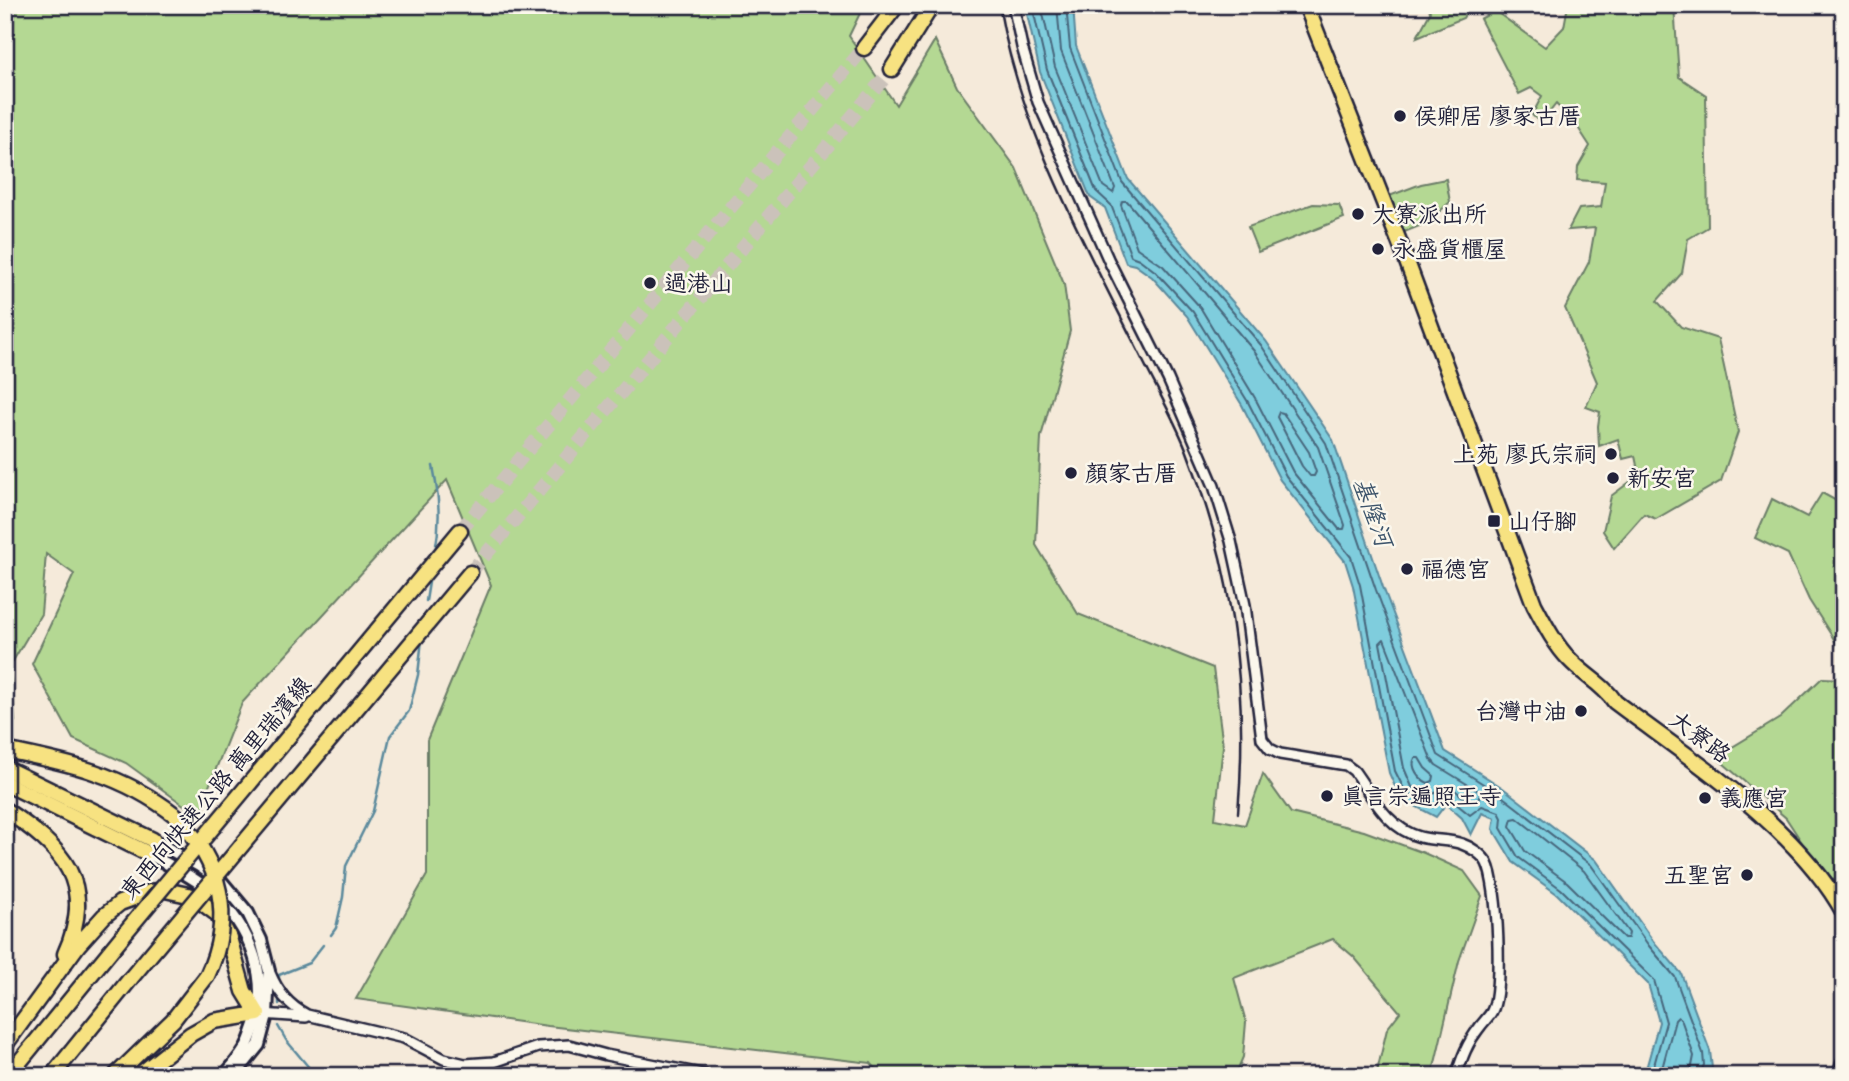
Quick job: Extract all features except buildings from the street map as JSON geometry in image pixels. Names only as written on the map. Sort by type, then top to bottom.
[{"type":"main road","points":[[864,48],[897,5]]},
{"type":"main road","points":[[892,69],[932,5]]},
{"type":"main road","name":"大寮路","points":[[1306,5],[1390,217],[1534,604],[1567,658],[1609,693],[1615,702],[1728,788],[1788,841],[1835,897],[1844,914]]},
{"type":"main road","name":"東西向快速公路 萬里瑞濱線","points":[[8,1076],[460,531]]},
{"type":"main road","points":[[52,1076],[470,573]]},
{"type":"main road","name":"大寮路","points":[[1609,693],[1620,695],[1751,798],[1795,837],[1844,901]]},
{"type":"main road","points":[[5,750],[95,771],[155,799],[191,832],[208,857],[221,906],[221,930],[216,955],[207,976],[193,997],[115,1076]]},
{"type":"main road","points":[[5,768],[149,846]]},
{"type":"main road","points":[[5,783],[149,846]]},
{"type":"main road","points":[[5,810],[45,839],[64,858],[76,886],[79,905],[70,942],[41,995]]},
{"type":"main road","points":[[5,1045],[91,930],[120,904],[150,892],[180,891],[193,895],[217,914],[229,939],[244,991],[262,1015]]},
{"type":"main road","points":[[138,1076],[191,1034],[214,1021],[236,1016],[262,1015]]},
{"type":"main road","points":[[1840,1076],[1844,1064]]},
{"type":"street","points":[[1013,5],[1021,47],[1043,115],[1108,261],[1173,391],[1214,486],[1231,541],[1245,605],[1245,624],[1262,739],[1270,749],[1280,754],[1346,765],[1354,771],[1393,823],[1405,832],[1422,838],[1463,844],[1480,854],[1488,864],[1498,926],[1499,980],[1493,1010],[1464,1051],[1456,1076]]},
{"type":"street","points":[[149,846],[199,866],[232,892],[248,913],[261,940],[275,985],[288,1002],[307,1015],[404,1038],[444,1059],[465,1064],[494,1062],[538,1047],[569,1045],[712,1076]]},
{"type":"street","points":[[149,846],[209,891],[237,920],[254,954],[260,976],[262,1015],[251,1037],[224,1076]]},
{"type":"street","points":[[234,1076],[259,1045],[269,971]]},
{"type":"street","points":[[262,1015],[318,1018]]},
{"type":"green space","points":[[5,5],[864,5],[849,36],[896,105],[935,40],[957,87],[1016,168],[1064,284],[1070,331],[1041,437],[1036,545],[1078,614],[1213,668],[1223,746],[1215,819],[1245,825],[1263,774],[1291,813],[1364,831],[1464,871],[1482,896],[1459,961],[1432,1076],[1376,1076],[1387,1029],[1400,1012],[1354,957],[1333,939],[1234,978],[1246,1022],[1243,1057],[1235,1076],[882,1076],[871,1063],[548,1026],[356,999],[427,875],[427,740],[491,585],[447,480],[242,703],[206,794],[203,819],[126,763],[73,739],[32,664],[74,574],[46,554],[41,614],[10,666],[15,721],[5,719]]},
{"type":"green space","points":[[1429,5],[1471,5],[1463,18],[1417,37],[1430,13]]},
{"type":"green space","points":[[1568,5],[1674,5],[1679,77],[1706,95],[1708,227],[1688,239],[1682,273],[1657,301],[1681,327],[1718,339],[1738,432],[1721,481],[1656,519],[1644,514],[1614,548],[1603,531],[1611,496],[1639,475],[1635,456],[1623,459],[1618,439],[1599,446],[1600,412],[1586,407],[1597,382],[1565,308],[1589,262],[1595,228],[1568,230],[1579,209],[1601,207],[1605,182],[1577,180],[1578,167],[1590,146],[1577,126],[1556,104],[1541,123],[1532,115],[1542,96],[1531,88],[1519,94],[1480,19],[1495,11],[1545,47],[1564,27]]},
{"type":"green space","points":[[1446,179],[1450,202],[1427,223],[1397,235],[1376,201],[1421,184]]},
{"type":"green space","points":[[1313,204],[1339,205],[1344,218],[1258,252],[1248,227]]},
{"type":"green space","points":[[1822,493],[1844,505],[1844,655],[1809,600],[1788,554],[1755,538],[1772,499],[1807,517]]},
{"type":"green space","points":[[1822,678],[1844,679],[1844,893],[1803,844],[1786,818],[1716,757],[1780,718]]},
{"type":"water","points":[[1025,5],[1073,5],[1076,46],[1128,179],[1266,341],[1333,440],[1383,587],[1445,751],[1503,788],[1596,860],[1654,942],[1681,973],[1710,1051],[1712,1068],[1703,1076],[1644,1076],[1659,1022],[1648,984],[1557,894],[1513,862],[1493,829],[1495,818],[1482,813],[1471,835],[1462,818],[1446,804],[1436,817],[1400,798],[1389,773],[1353,586],[1345,561],[1280,480],[1242,405],[1187,316],[1152,277],[1135,265],[1126,263],[1105,208],[1090,197],[1040,72]]},
{"type":"waterway","points":[[433,466],[438,509],[435,552]]},
{"type":"waterway","points":[[426,601],[430,576]]},
{"type":"waterway","points":[[331,935],[336,928],[343,897],[346,866],[373,811],[390,736],[409,711],[418,675],[422,639]]},
{"type":"waterway","points":[[279,983],[279,975],[309,963],[323,945]]},
{"type":"waterway","points":[[279,997],[279,1004]]},
{"type":"waterway","points":[[278,1026],[286,1040],[316,1076]]},
{"type":"tunnel","points":[[460,531],[864,48]]},
{"type":"tunnel","points":[[470,573],[892,69]]},
{"type":"railway","points":[[999,5],[1023,99],[1058,189],[1171,416],[1202,493],[1226,582],[1239,673],[1241,766],[1238,813]]},
{"type":"place","name":"侯卿居 廖家古厝","points":[[1400,116]]},
{"type":"place","name":"大寮派出所","points":[[1358,214]]},
{"type":"place","name":"永盛貨櫃屋","points":[[1378,249]]},
{"type":"place","name":"過港山","points":[[650,283]]},
{"type":"place","name":"上苑 廖氏宗祠","points":[[1611,454]]},
{"type":"place","name":"顏家古厝","points":[[1071,473]]},
{"type":"place","name":"新安宮","points":[[1613,478]]},
{"type":"place","name":"山仔腳","points":[[1494,521]]},
{"type":"place","name":"福德宮","points":[[1407,569]]},
{"type":"place","name":"台灣中油","points":[[1581,711]]},
{"type":"place","name":"真言宗遍照王寺","points":[[1327,796]]},
{"type":"place","name":"義應宮","points":[[1705,798]]},
{"type":"place","name":"五聖宮","points":[[1747,875]]},
{"type":"water label","name":"基隆河","points":[[1373,512]]}]
